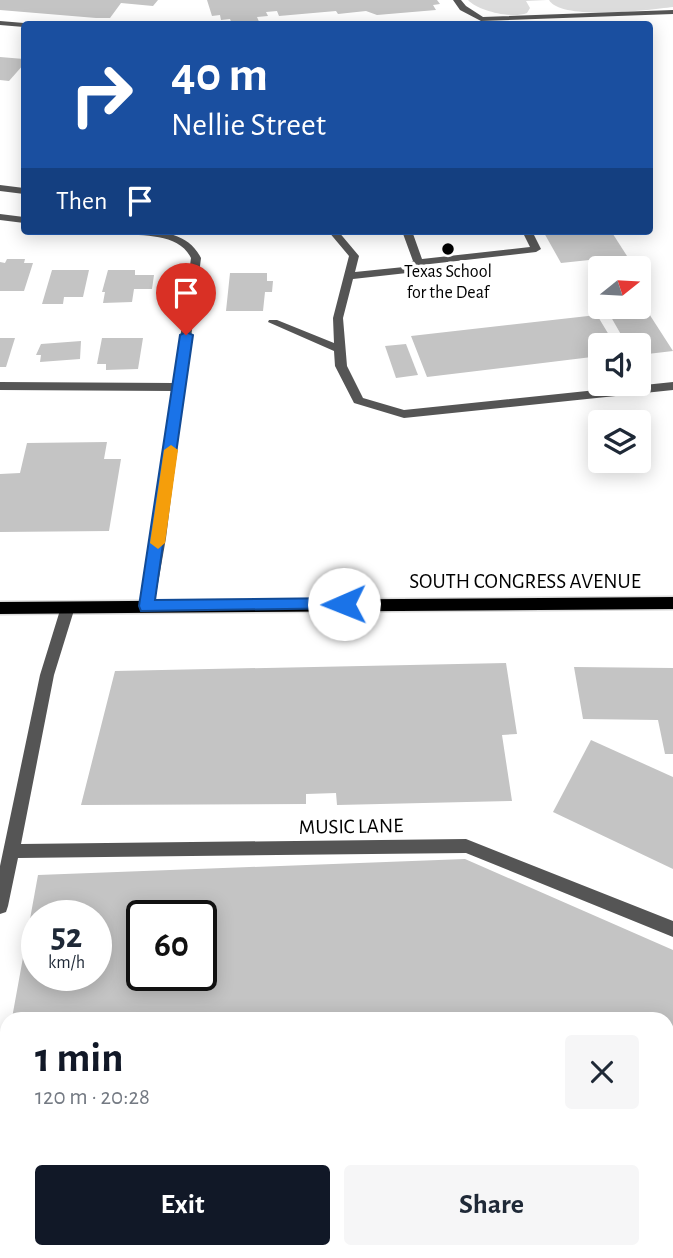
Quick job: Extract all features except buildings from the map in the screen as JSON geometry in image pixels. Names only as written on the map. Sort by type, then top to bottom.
[{"type":"main road","name":"SOUTH CONGRESS AVENUE","points":[[0,608],[673,603]]},
{"type":"street","points":[[457,0],[463,8],[481,19],[673,12]]},
{"type":"street","points":[[656,14],[673,23]]},
{"type":"street","points":[[0,23],[21,26]]},
{"type":"street","points":[[0,188],[21,191]]},
{"type":"street","points":[[0,217],[21,219]]},
{"type":"street","points":[[147,606],[180,387],[196,258],[188,244],[178,239],[149,235]]},
{"type":"street","points":[[336,235],[354,256],[338,318],[341,366],[358,400],[404,414],[673,386]]},
{"type":"street","points":[[408,235],[418,262]]},
{"type":"street","points":[[350,276],[407,270],[418,262],[536,249],[529,235]]},
{"type":"street","points":[[273,322],[340,349]]},
{"type":"street","points":[[0,386],[180,387]]},
{"type":"street","points":[[0,906],[47,676],[68,607]]},
{"type":"street","name":"MUSIC LANE","points":[[13,851],[466,846],[673,929]]},
{"type":"shaded area","points":[[468,0],[547,0],[526,1],[530,8],[527,13],[513,15],[487,11]]},
{"type":"shaded area","points":[[549,0],[673,0],[673,7],[626,12],[587,12],[557,6]]},
{"type":"slow traffic","points":[[158,543],[171,450]]},
{"type":"place","name":"Texas School for the Deaf","points":[[448,249]]},
{"type":"route","points":[[186,335],[159,538],[147,606],[344,604]]}]
